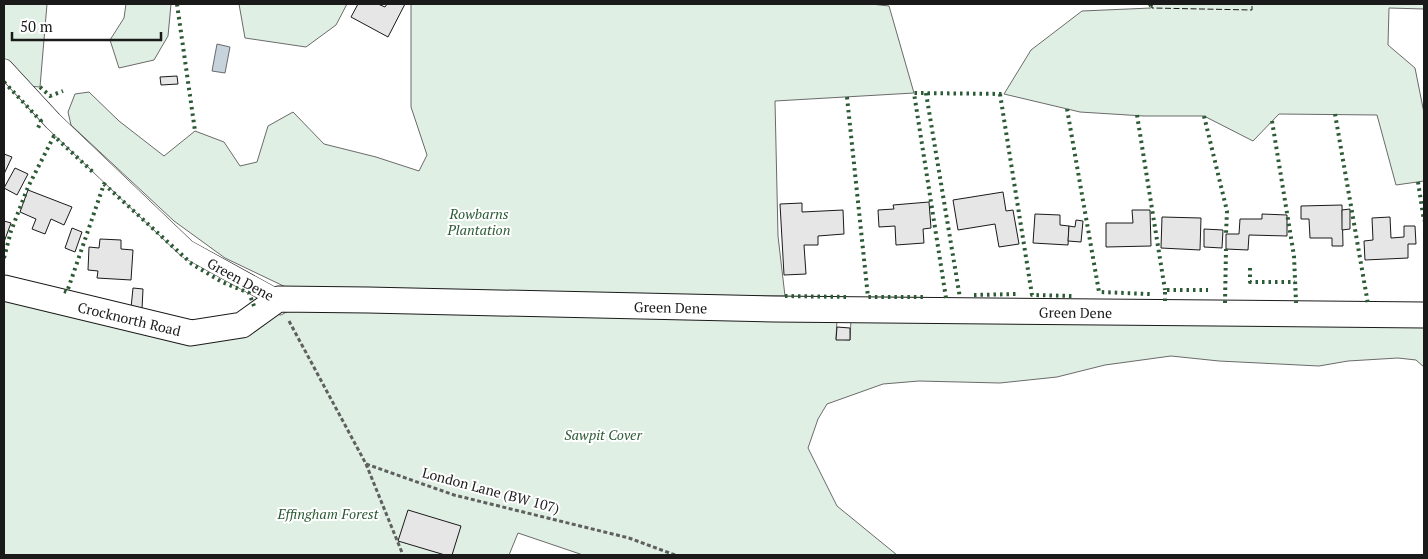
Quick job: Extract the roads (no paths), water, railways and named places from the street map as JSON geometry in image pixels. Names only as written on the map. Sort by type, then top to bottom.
[{"type":"street","name":"Green Dene","points":[[4,68],[53,120],[186,249],[278,299],[774,310],[1424,315]]},
{"type":"street","name":"Crocknorth Road","points":[[4,288],[191,333],[242,325],[278,299]]},
{"type":"park label","name":"Rowbarns Plantation","points":[[479,222]]},
{"type":"park label","name":"Sawpit Cover","points":[[603,434]]},
{"type":"park label","name":"Effingham Forest","points":[[328,513]]}]
